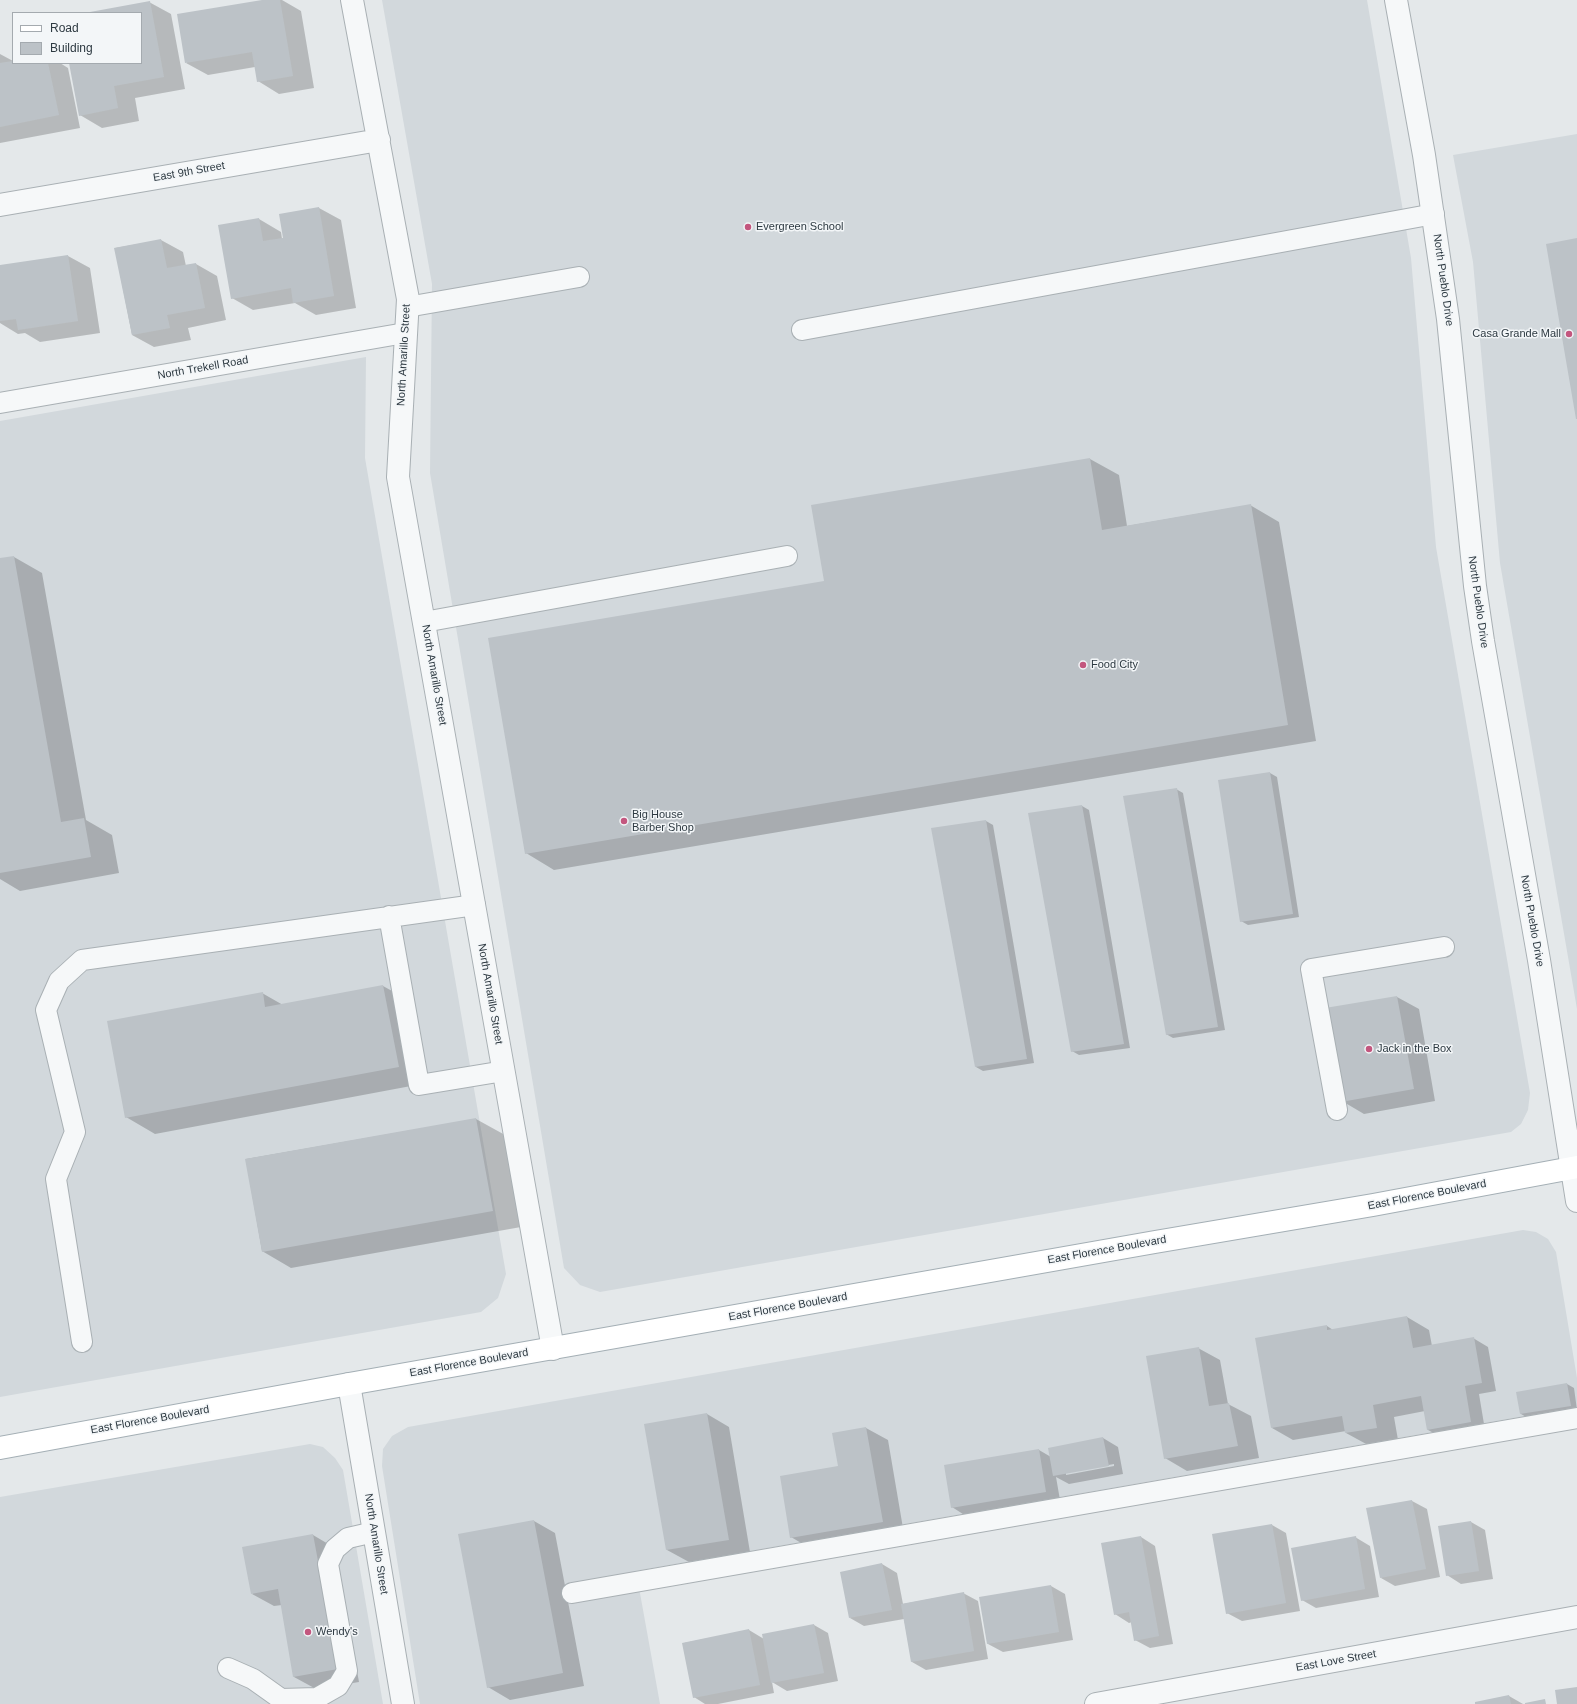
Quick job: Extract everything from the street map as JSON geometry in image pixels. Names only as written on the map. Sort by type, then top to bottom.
[{"type":"main road","name":"East Florence Boulevard","points":[[0,1448],[349,1384],[1139,1244],[1373,1205],[1574,1168]]},
{"type":"street","name":"North Amarillo Street","points":[[352,0],[408,299],[398,477],[553,1349]]},
{"type":"street","name":"North Pueblo Drive","points":[[1396,0],[1434,214],[1448,319],[1475,586],[1483,641],[1574,1168],[1577,1201]]},
{"type":"street","name":"East 9th Street","points":[[0,205],[379,140]]},
{"type":"street","name":"North Amarillo Street","points":[[349,1384],[403,1704]]},
{"type":"street","name":"East Love Street","points":[[1096,1704],[1577,1617]]},
{"type":"lane","points":[[802,330],[1434,214]]},
{"type":"lane","points":[[407,307],[579,278]]},
{"type":"lane","name":"North Trekell Road","points":[[0,403],[406,333]]},
{"type":"lane","points":[[424,622],[787,556]]},
{"type":"lane","points":[[82,1342],[56,1179],[75,1132],[46,1010],[59,981],[82,960],[475,905]]},
{"type":"lane","points":[[389,916],[419,1085],[504,1071]]},
{"type":"lane","points":[[1337,1110],[1311,969],[1444,947]]},
{"type":"lane","points":[[572,1593],[1577,1418]]},
{"type":"lane","points":[[228,1668],[253,1679],[281,1699],[317,1698],[338,1686],[347,1671],[328,1564],[335,1549],[348,1538],[374,1532]]},
{"type":"shaded area","points":[[382,0],[1367,0],[1411,258],[1436,547],[1530,1093],[1528,1110],[1521,1124],[1511,1132],[600,1292],[580,1285],[564,1268],[430,473],[432,284]]},
{"type":"shaded area","points":[[1577,134],[1577,1009],[1500,563],[1473,262],[1453,155]]},
{"type":"shaded area","points":[[366,357],[365,458],[506,1274],[498,1298],[481,1312],[0,1397],[0,421]]},
{"type":"shaded area","points":[[1523,1230],[1536,1232],[1548,1239],[1556,1252],[1577,1378],[1577,1407],[636,1571],[660,1704],[420,1704],[382,1466],[383,1449],[392,1436],[408,1427]]},
{"type":"shaded area","points":[[310,1444],[323,1447],[335,1458],[343,1470],[383,1704],[0,1704],[0,1497]]},
{"type":"building","points":[[262,0],[280,0],[293,76],[257,82],[252,52],[185,63],[177,14]]},
{"type":"building","points":[[150,1],[164,77],[114,86],[118,108],[79,116],[69,64],[142,64],[142,12],[90,12]]},
{"type":"building","points":[[12,61],[12,64],[48,64],[59,115],[0,127],[0,63]]},
{"type":"building","points":[[319,207],[334,296],[293,303],[291,288],[231,299],[218,225],[259,218],[263,241],[283,238],[279,214]]},
{"type":"building","name":"Casa Grande Mall","points":[[1577,238],[1577,419],[1576,419],[1546,244]]},
{"type":"building","points":[[161,239],[167,268],[196,263],[205,308],[167,315],[170,328],[132,335],[114,248]]},
{"type":"building","points":[[68,255],[78,321],[18,330],[16,319],[0,321],[0,265]]},
{"type":"building","points":[[1090,458],[1102,530],[1251,504],[1288,725],[525,854],[488,638],[824,581],[811,505]]},
{"type":"building","points":[[14,556],[61,822],[84,818],[91,857],[0,873],[0,558]]},
{"type":"building","points":[[1270,772],[1293,914],[1240,922],[1218,780]]},
{"type":"building","points":[[1177,788],[1218,1027],[1166,1035],[1123,796]]},
{"type":"building","points":[[1082,805],[1124,1044],[1071,1052],[1028,813]]},
{"type":"building","points":[[986,820],[1027,1059],[975,1067],[931,828]]},
{"type":"building","points":[[383,985],[399,1067],[125,1118],[107,1021],[263,992],[265,1007]]},
{"type":"building","name":"Jack in the Box","points":[[1397,996],[1414,1089],[1341,1102],[1325,1008]]},
{"type":"building","points":[[476,1118],[493,1211],[262,1252],[245,1159]]},
{"type":"building","points":[[1407,1316],[1413,1348],[1474,1337],[1482,1383],[1465,1386],[1471,1422],[1427,1430],[1421,1396],[1373,1405],[1377,1428],[1345,1433],[1342,1416],[1271,1428],[1255,1338],[1327,1325],[1327,1330]]},
{"type":"building","points":[[1199,1347],[1209,1406],[1229,1403],[1238,1446],[1164,1459],[1146,1356]]},
{"type":"building","points":[[1567,1383],[1571,1406],[1520,1414],[1516,1392]]},
{"type":"building","points":[[707,1413],[729,1540],[666,1550],[644,1424]]},
{"type":"building","points":[[866,1427],[883,1522],[790,1538],[780,1476],[838,1466],[832,1433]]},
{"type":"building","points":[[1103,1437],[1109,1466],[1053,1476],[1048,1448]]},
{"type":"building","points":[[1039,1449],[1046,1492],[951,1508],[944,1465]]},
{"type":"building","points":[[1412,1500],[1426,1569],[1380,1578],[1366,1508]]},
{"type":"building","points":[[534,1520],[563,1673],[487,1688],[458,1534]]},
{"type":"building","points":[[1471,1521],[1479,1571],[1446,1576],[1438,1526]]},
{"type":"building","points":[[1272,1524],[1286,1603],[1226,1614],[1212,1534]]},
{"type":"building","name":"Wendy's","points":[[313,1534],[338,1669],[293,1677],[278,1589],[251,1594],[242,1547]]},
{"type":"building","points":[[1141,1536],[1159,1636],[1134,1641],[1129,1612],[1114,1615],[1101,1543]]},
{"type":"building","points":[[1356,1536],[1365,1589],[1301,1601],[1291,1548]]},
{"type":"building","points":[[882,1563],[892,1610],[849,1618],[840,1572]]},
{"type":"building","points":[[1051,1585],[1059,1632],[987,1644],[979,1597]]},
{"type":"building","points":[[964,1592],[974,1651],[911,1662],[901,1604]]},
{"type":"building","points":[[814,1624],[824,1673],[771,1683],[762,1634]]},
{"type":"building","points":[[749,1629],[760,1685],[693,1698],[682,1643]]},
{"type":"building","points":[[1577,1687],[1577,1704],[1557,1704],[1555,1690]]},
{"type":"building","points":[[1509,1695],[1511,1704],[1475,1704],[1475,1702]]},
{"type":"building","points":[[1545,1699],[1546,1704],[1525,1704],[1525,1703]]},
{"type":"place","name":"Evergreen School","points":[[748,227]]},
{"type":"place","name":"Casa Grande Mall","points":[[1569,334]]},
{"type":"place","name":"Food City","points":[[1083,665]]},
{"type":"place","name":"Big House Barber Shop","points":[[624,821]]},
{"type":"place","name":"Jack in the Box","points":[[1369,1049]]},
{"type":"place","name":"Wendy's","points":[[308,1632]]}]
